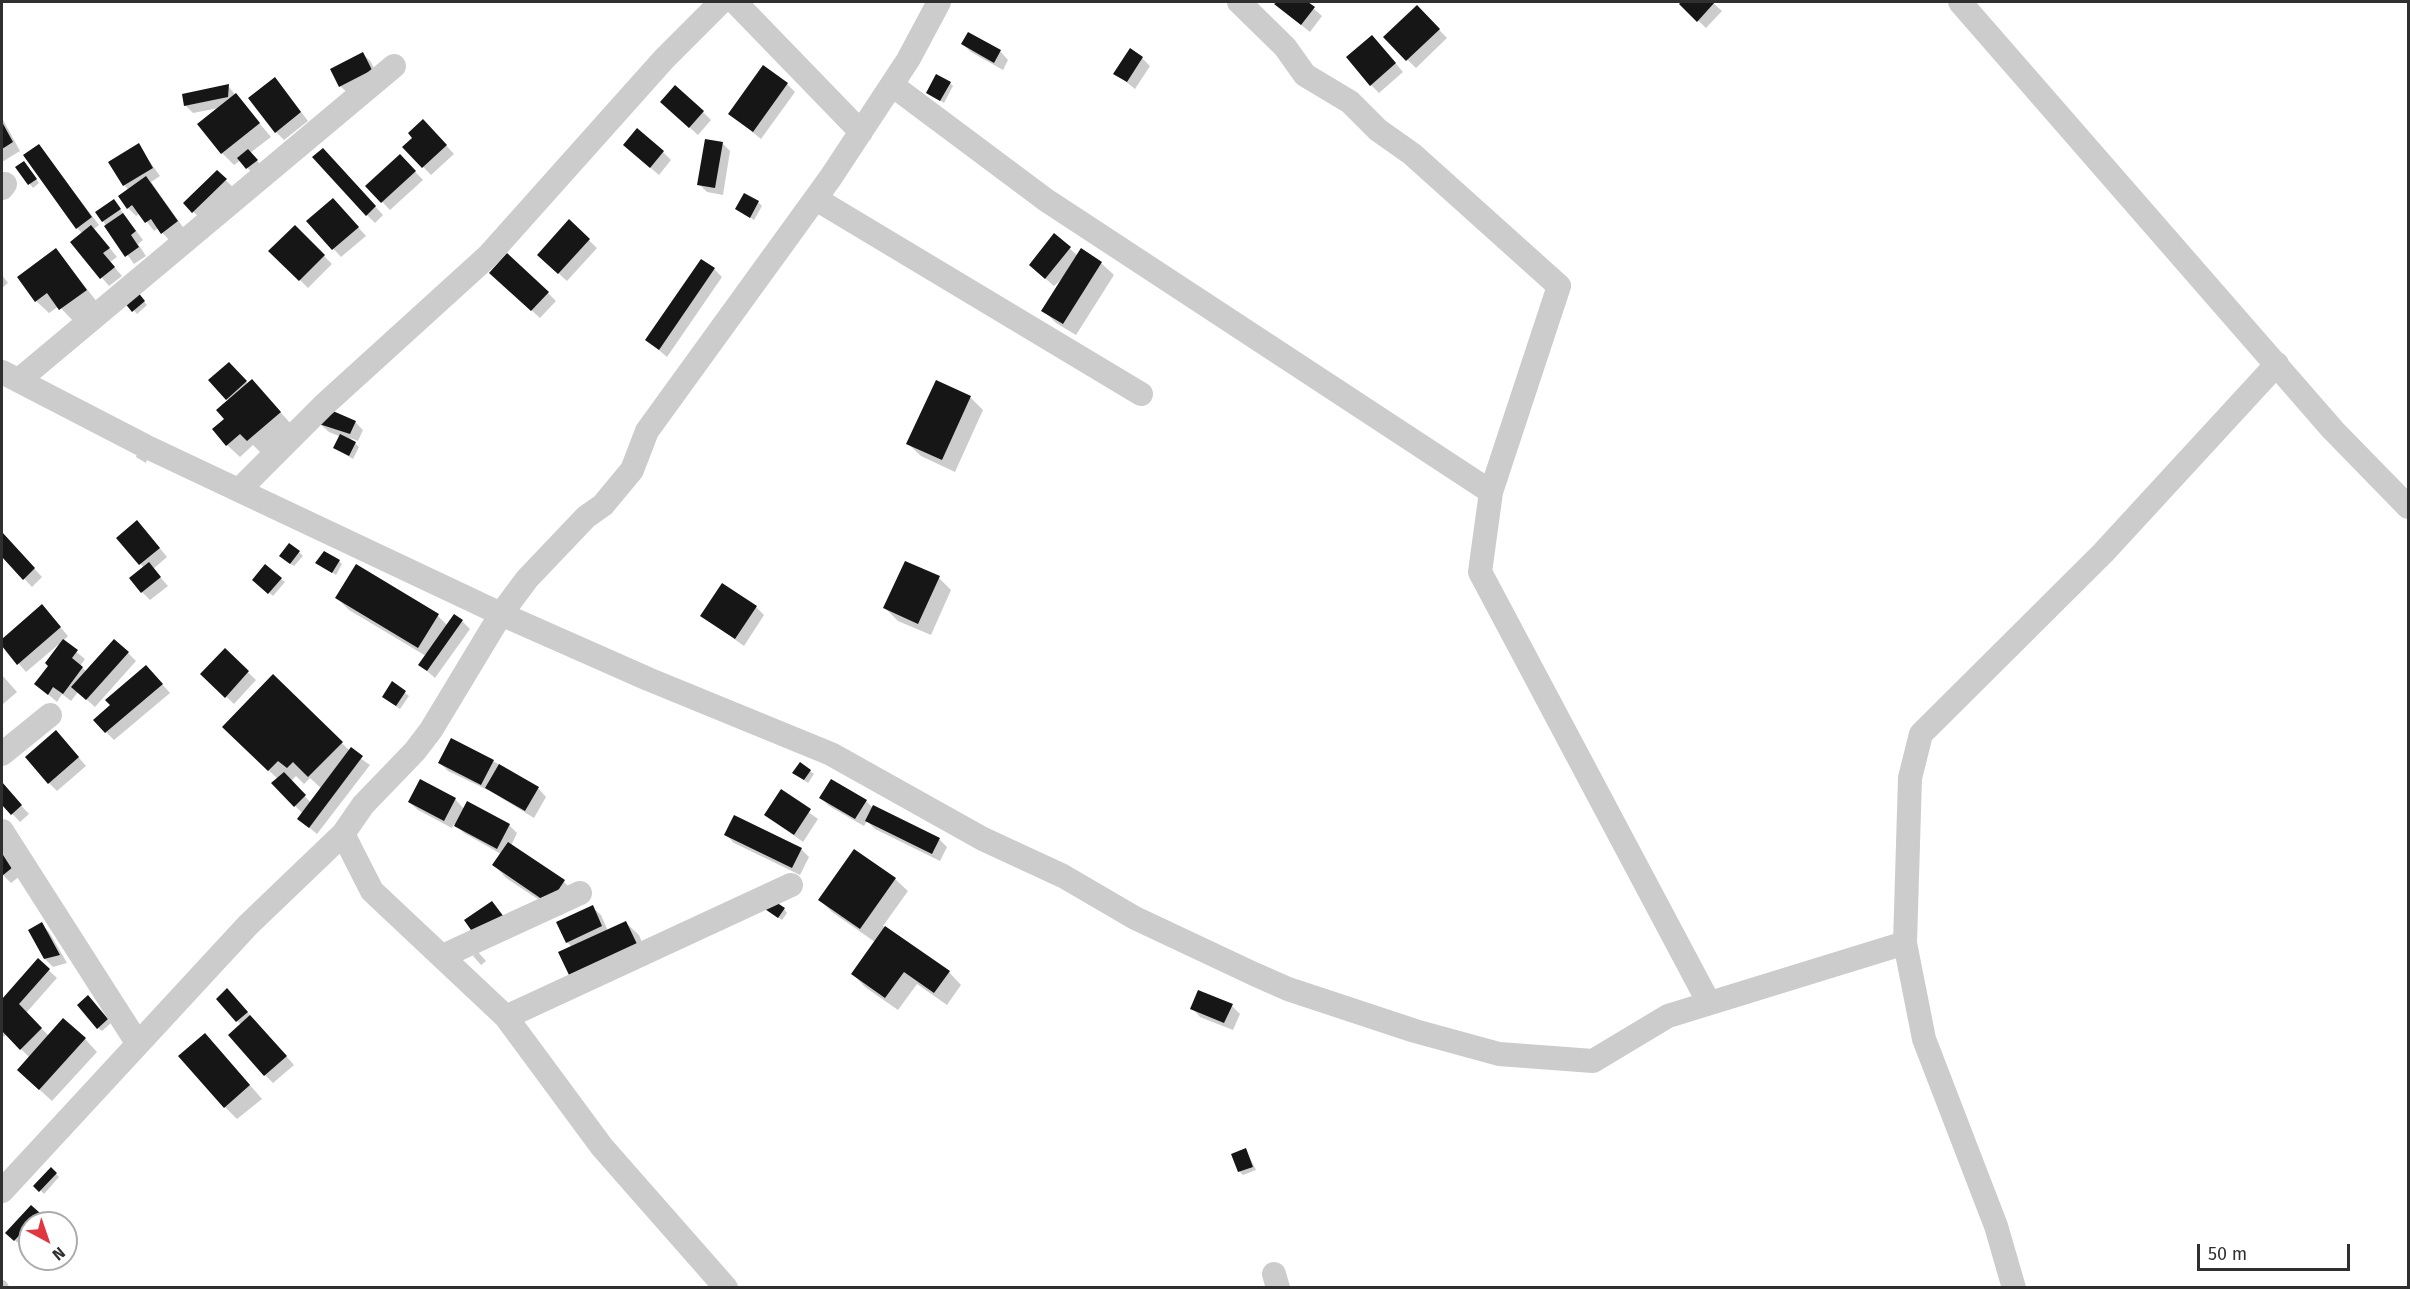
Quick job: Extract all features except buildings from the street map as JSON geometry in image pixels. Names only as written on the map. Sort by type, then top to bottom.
[{"type":"street","points":[[239,490],[324,405],[488,256],[664,59],[721,2]]},
{"type":"street","points":[[735,2],[861,132]]},
{"type":"street","points":[[2,1191],[249,925],[343,834],[363,805],[415,751],[431,730],[501,614],[527,579],[619,487],[632,470],[648,431],[816,199],[892,85],[939,2]]},
{"type":"street","points":[[1239,2],[1285,47],[1305,75],[1350,102],[1378,130],[1412,154],[1559,286],[1491,492],[1480,572],[1709,1003]]},
{"type":"street","points":[[1960,2],[2333,430],[2409,507]]},
{"type":"street","points":[[393,66],[10,376],[145,446],[501,614],[648,679],[831,754],[983,839],[1063,876],[1136,918],[1288,989],[1363,1014],[1499,1054],[1593,1061],[1668,1016],[1905,943]]},
{"type":"street","points":[[892,85],[1046,200],[1491,492]]},
{"type":"street","points":[[816,199],[1141,394]]},
{"type":"street","points":[[2014,1287],[1996,1226],[1924,1039],[1905,943],[1910,778],[1921,734],[2103,553],[2277,364]]},
{"type":"street","points":[[2,754],[50,715]]},
{"type":"street","points":[[2,831],[138,1044]]},
{"type":"street","points":[[343,834],[372,891],[506,1017],[602,1147],[726,1287]]},
{"type":"street","points":[[506,1017],[791,885]]},
{"type":"street","points":[[443,956],[580,893]]}]
